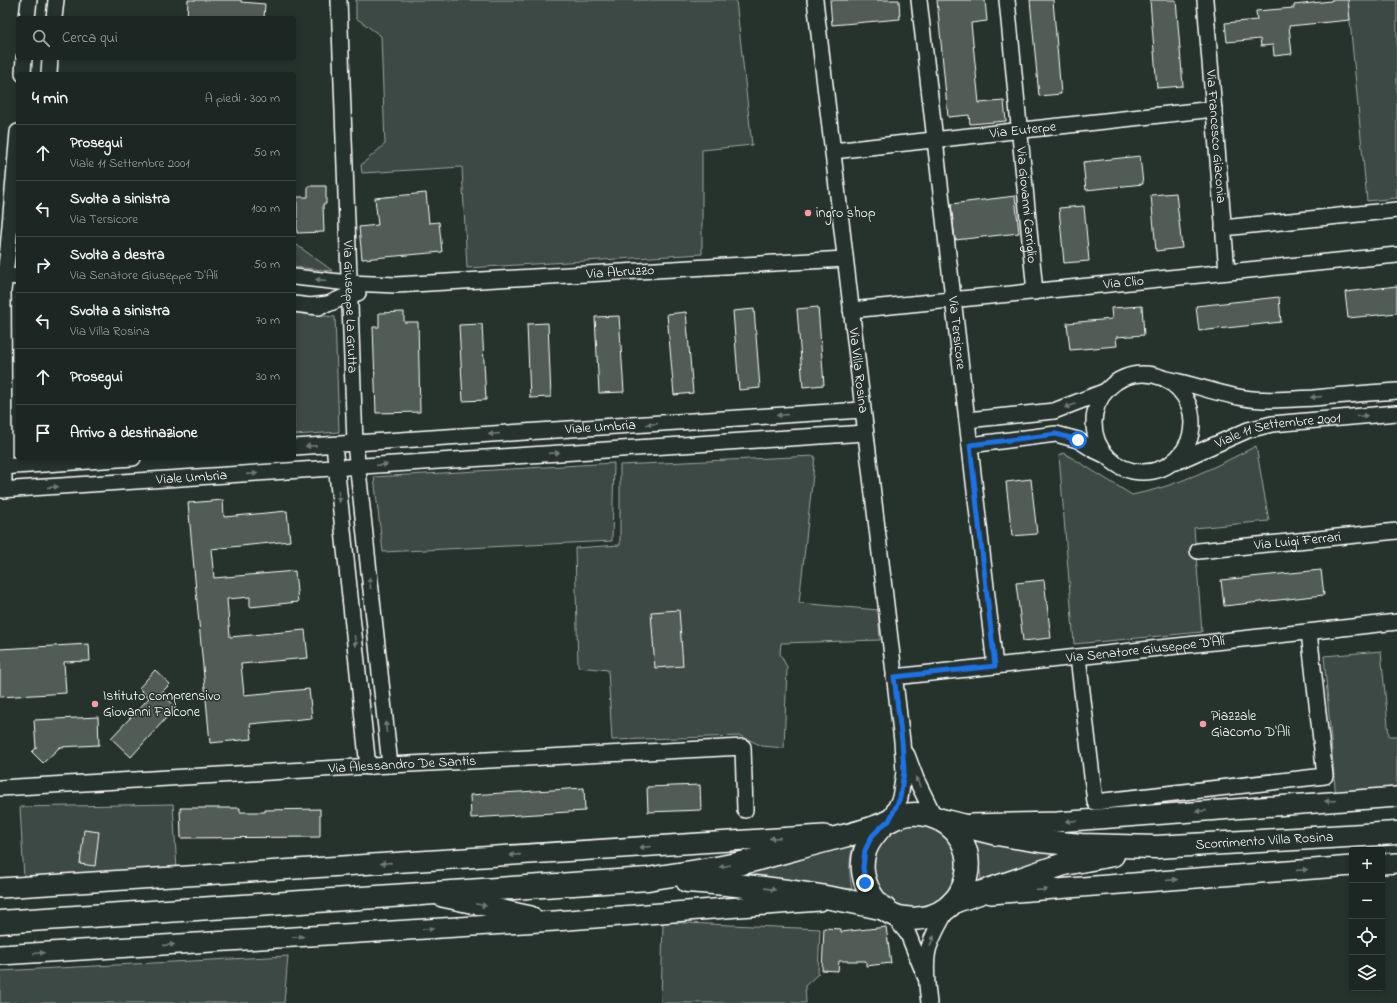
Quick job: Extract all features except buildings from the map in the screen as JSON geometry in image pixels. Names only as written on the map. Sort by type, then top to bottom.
[{"type":"main road","points":[[0,922],[648,879],[745,862],[856,832],[886,823],[903,815],[914,814],[942,820],[957,835],[963,845],[967,857],[968,869],[966,881],[961,893],[951,904],[939,913],[920,918],[901,917],[887,911],[840,899],[733,883],[648,879]]},
{"type":"main road","name":"Scorrimento Villa Rosina","points":[[942,820],[997,834],[1047,842],[1081,845],[1156,847],[1397,833]]},
{"type":"main road","points":[[886,823],[872,836],[865,850],[863,867],[865,883],[873,898],[887,911]]},
{"type":"main road","name":"Scorrimento Villa Rosina","points":[[951,904],[1064,864],[1156,847]]},
{"type":"street","points":[[27,16],[29,0]]},
{"type":"street","points":[[54,16],[56,0]]},
{"type":"street","name":"Via Giuseppe La Grutta","points":[[338,0],[355,443],[390,765]]},
{"type":"street","name":"Via Villa Rosina","points":[[815,0],[902,741],[904,772],[900,798],[886,823]]},
{"type":"street","name":"Via Tersicore","points":[[919,0],[995,666]]},
{"type":"street","name":"Via Giovanni Carriglio","points":[[1007,0],[1035,292]]},
{"type":"street","name":"Via Francesco Giaconia","points":[[1205,0],[1227,272]]},
{"type":"street","points":[[23,72],[24,60]]},
{"type":"street","points":[[49,72],[50,60]]},
{"type":"street","name":"Via Euterpe","points":[[832,151],[1214,109]]},
{"type":"street","points":[[2,490],[4,291],[8,276],[16,158]]},
{"type":"street","points":[[1224,228],[1397,210]]},
{"type":"street","name":"Via Clio","points":[[851,310],[1397,255]]},
{"type":"street","name":"Via Abruzzo","points":[[349,296],[396,285],[845,259]]},
{"type":"street","points":[[296,278],[349,296]]},
{"type":"street","points":[[296,304],[310,306],[349,296]]},
{"type":"street","points":[[967,420],[1054,411],[1106,391],[1118,381],[1133,375],[1148,374],[1164,379],[1177,387],[1186,400],[1192,415],[1192,430],[1187,445],[1177,458],[1164,467],[1149,472],[1134,471],[1119,466],[1106,456],[1078,440],[1056,434],[970,445]]},
{"type":"street","name":"Viale 11 Settembre 2001","points":[[1164,379],[1184,382],[1212,392],[1265,400],[1300,399],[1397,391]]},
{"type":"street","points":[[1106,391],[1097,406],[1094,423],[1097,441],[1106,456]]},
{"type":"street","name":"Viale Umbria","points":[[296,447],[862,410]]},
{"type":"street","points":[[811,413],[812,436]]},
{"type":"street","name":"Viale 11 Settembre 2001","points":[[1164,467],[1248,430],[1272,424],[1397,413]]},
{"type":"street","points":[[676,422],[677,445]]},
{"type":"street","points":[[524,432],[526,455]]},
{"type":"street","name":"Viale Umbria","points":[[2,490],[866,433]]},
{"type":"street","points":[[334,445],[368,767]]},
{"type":"street","points":[[2,467],[32,461],[66,460]]},
{"type":"street","points":[[32,461],[32,488]]},
{"type":"street","name":"Via Luigi Ferrari","points":[[1198,551],[1397,531]]},
{"type":"street","points":[[352,615],[373,612]]},
{"type":"street","name":"Via Senatore Giuseppe D'Alí","points":[[894,677],[1397,622]]},
{"type":"street","points":[[1078,657],[1095,802],[1325,776],[1309,632]]},
{"type":"street","name":"Via Villa Rosina","points":[[902,741],[916,779],[942,820]]},
{"type":"street","name":"Via Alessandro De Santis","points":[[0,788],[390,765],[742,747],[745,810]]},
{"type":"street","points":[[942,820],[1057,822],[1397,797]]},
{"type":"street","points":[[1359,799],[1397,808]]},
{"type":"street","points":[[0,888],[856,832]]},
{"type":"street","points":[[1385,864],[1397,863]]},
{"type":"street","points":[[976,895],[1349,866]]},
{"type":"street","points":[[429,894],[555,921]]},
{"type":"street","points":[[0,955],[555,921],[840,899]]},
{"type":"street","points":[[929,1003],[926,979],[929,948],[938,925],[951,904]]},
{"type":"street","points":[[887,911],[908,934],[926,979]]},
{"type":"shaded area","points":[[356,0],[736,0],[752,145],[702,150],[702,254],[467,268],[462,167],[362,173],[361,165],[385,144],[381,36],[356,18]]},
{"type":"shaded area","points":[[1348,0],[1397,0],[1397,198],[1367,201]]},
{"type":"shaded area","points":[[296,244],[333,271],[296,267]]},
{"type":"shaded area","points":[[296,313],[335,317],[339,432],[296,435]]},
{"type":"shaded area","points":[[1256,446],[1269,521],[1194,528],[1202,632],[1074,644],[1059,455],[1064,453],[1132,495],[1181,481]]},
{"type":"shaded area","points":[[815,456],[799,603],[878,610],[880,640],[781,643],[780,654],[787,667],[784,748],[762,746],[741,736],[612,740],[608,670],[578,667],[575,548],[620,545],[620,465]]},
{"type":"shaded area","points":[[614,463],[612,541],[383,552],[374,477]]},
{"type":"shaded area","points":[[1381,651],[1389,736],[1397,736],[1397,794],[1336,799],[1324,656]]},
{"type":"shaded area","points":[[173,804],[177,870],[24,879],[20,807]]},
{"type":"shaded area","points":[[907,823],[940,828],[960,854],[957,887],[933,909],[900,910],[876,888],[872,855],[892,829]]},
{"type":"shaded area","points":[[972,837],[1068,852],[993,879],[981,879],[977,848]]},
{"type":"shaded area","points":[[853,846],[850,868],[852,889],[727,875]]},
{"type":"shaded area","points":[[663,922],[820,929],[818,974],[805,986],[806,1003],[661,1003]]},
{"type":"shaded area","points":[[288,956],[284,1003],[0,1003],[0,971]]},
{"type":"place","name":"ingro shop","points":[[808,213]]},
{"type":"place","name":"Istituto comprensivo Giovanni Falcone","points":[[95,704]]},
{"type":"place","name":"Piazzale Giacomo D'Alì","points":[[1203,724]]},
{"type":"route","points":[[865,883],[863,867],[865,850],[872,836],[889,821],[900,798],[904,772],[902,741],[894,677],[995,666],[970,445],[1056,434],[1078,440]]}]
